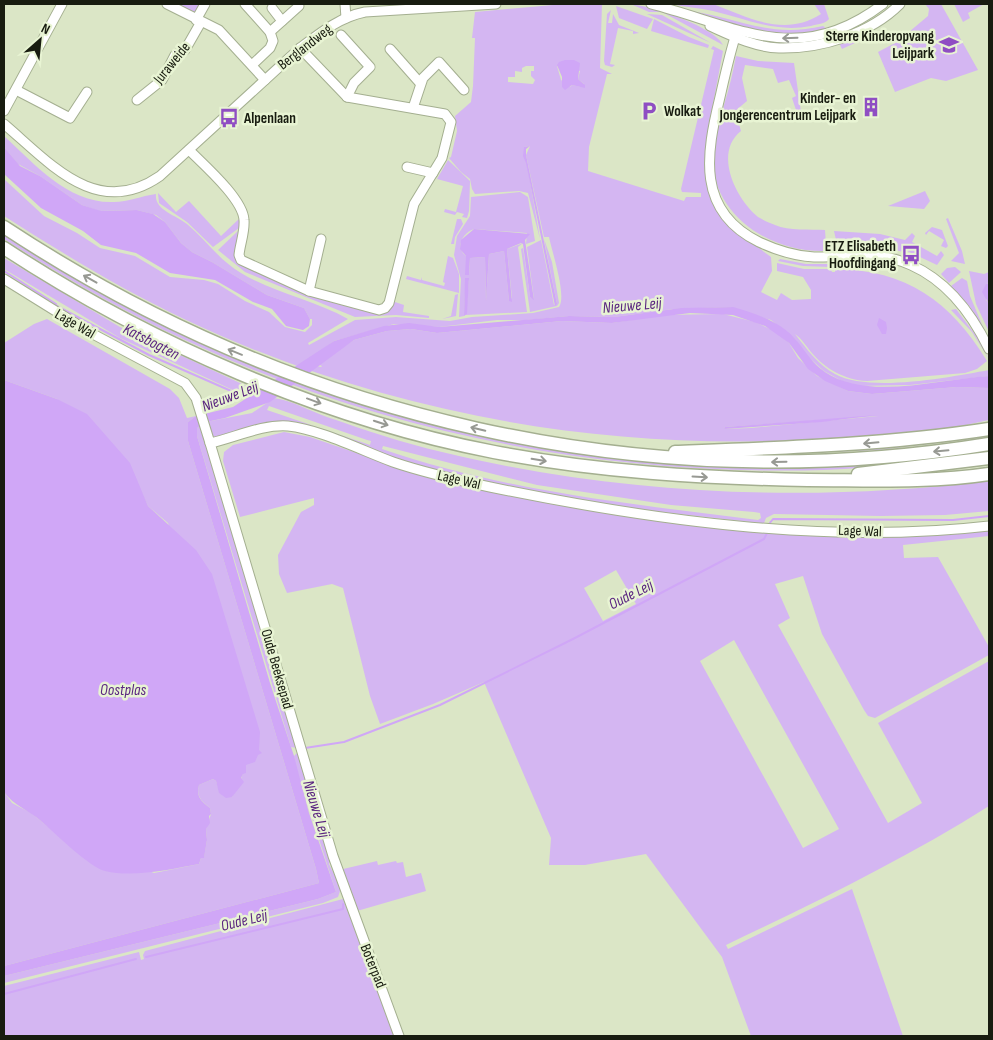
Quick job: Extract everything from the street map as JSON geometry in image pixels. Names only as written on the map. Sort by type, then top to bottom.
[{"type":"highway","points":[[4,227],[126,300],[221,346],[309,382],[398,410],[498,434],[562,445],[723,462],[823,462],[877,458],[989,444]]},
{"type":"highway","points":[[4,248],[126,319],[207,359],[294,394],[403,430],[492,451],[544,460],[673,476],[916,481],[989,474]]},
{"type":"highway","points":[[630,453],[753,450],[856,444],[935,437],[989,429]]},
{"type":"highway","points":[[808,480],[989,458]]},
{"type":"street","points":[[4,111],[62,4]]},
{"type":"street","points":[[167,4],[219,30],[265,80]]},
{"type":"street","name":"Juraweide","points":[[136,100],[162,80],[175,55],[185,50],[205,4]]},
{"type":"street","points":[[244,4],[270,32],[273,41],[270,48],[252,65]]},
{"type":"street","points":[[346,4],[346,18]]},
{"type":"street","name":"Berglandweg","points":[[189,150],[300,48],[318,34],[346,18],[365,12],[496,4]]},
{"type":"street","points":[[651,4],[680,12],[735,38],[778,48],[822,43],[862,29],[900,4]]},
{"type":"street","points":[[735,38],[772,39],[817,36],[844,27],[883,4]]},
{"type":"street","points":[[270,32],[299,6]]},
{"type":"street","points":[[272,8],[282,21]]},
{"type":"street","points":[[341,35],[370,67],[354,83],[347,97]]},
{"type":"street","points":[[735,38],[711,134],[708,158],[709,179],[713,195],[723,212],[748,237],[778,251],[813,256],[864,253],[888,257],[911,265],[932,277],[950,291],[965,310],[989,349]]},
{"type":"street","points":[[4,124],[71,180],[94,190],[106,192],[133,189],[145,185],[160,176],[189,150],[236,201],[243,214],[244,222],[239,255],[241,260],[309,292],[379,310],[385,308],[389,303],[414,204],[442,158],[450,122],[445,114],[347,97],[300,48]]},
{"type":"street","points":[[390,49],[420,83]]},
{"type":"street","points":[[412,108],[420,83],[425,75],[439,62],[464,90]]},
{"type":"street","points":[[16,90],[70,118],[74,116],[87,92]]},
{"type":"street","points":[[407,167],[433,173]]},
{"type":"street","points":[[309,292],[321,239]]},
{"type":"street","name":"Lage Wal","points":[[4,279],[99,338],[185,383],[192,390],[210,443],[274,426],[288,426],[328,438],[411,468],[492,487],[669,516],[774,527],[883,532],[940,531],[989,526]]},
{"type":"street","name":"Oude Beeksepad","points":[[210,443],[346,896]]},
{"type":"street","name":"Boterpad","points":[[346,896],[399,1036]]},
{"type":"shaded area","points":[[709,3],[753,19],[780,25],[807,21],[821,14],[814,4],[824,4],[829,19],[823,23],[811,26],[785,28],[761,24],[713,11],[671,4]]},
{"type":"shaded area","points":[[179,4],[202,4],[195,16],[177,6]]},
{"type":"shaded area","points":[[602,4],[600,68],[612,74],[607,74],[589,147],[588,171],[684,201],[686,197],[701,197],[701,193],[682,192],[681,189],[714,50],[711,49],[713,46],[723,51],[706,141],[706,170],[737,232],[771,257],[772,271],[761,292],[777,300],[781,293],[792,300],[811,299],[811,290],[803,277],[777,271],[777,263],[804,269],[831,269],[832,272],[835,272],[835,269],[884,275],[924,293],[942,306],[958,321],[987,361],[977,369],[965,373],[867,381],[843,376],[829,368],[795,334],[808,351],[823,366],[835,374],[850,380],[889,383],[910,382],[989,370],[989,376],[910,385],[856,386],[824,371],[806,355],[795,339],[771,320],[730,307],[673,309],[614,317],[569,316],[526,320],[497,320],[439,327],[394,324],[334,341],[304,363],[321,367],[317,364],[354,340],[387,331],[411,329],[437,333],[562,321],[612,323],[664,315],[723,314],[755,322],[776,332],[789,343],[798,358],[817,376],[848,391],[872,394],[957,387],[989,388],[989,420],[905,433],[819,439],[737,441],[656,439],[574,432],[494,419],[414,402],[336,379],[259,352],[184,319],[137,295],[70,257],[4,216],[4,179],[44,216],[77,233],[100,248],[135,256],[170,277],[204,280],[218,284],[245,301],[269,312],[285,327],[305,332],[312,325],[312,319],[310,319],[304,308],[267,295],[192,252],[181,243],[165,222],[156,215],[137,210],[99,211],[82,205],[40,176],[18,164],[4,147],[4,136],[53,180],[82,196],[97,201],[114,202],[156,194],[156,200],[162,208],[187,224],[233,268],[267,286],[335,312],[348,319],[308,343],[309,345],[355,320],[396,317],[450,321],[472,317],[533,313],[559,307],[561,294],[558,274],[549,237],[544,237],[526,155],[530,146],[524,147],[540,239],[528,193],[519,191],[475,194],[470,179],[449,158],[451,157],[457,131],[455,116],[471,102],[475,38],[472,38],[475,12],[553,5]],"holes":[[[534,66],[534,71],[531,71],[531,76],[535,80],[533,84],[508,82],[508,77],[515,77],[515,71],[522,72],[522,68]],[[557,66],[580,71],[578,79],[584,84],[582,87],[572,85],[570,87],[561,80]],[[878,416],[751,428],[724,429],[725,427]]]},
{"type":"shaded area","points":[[925,4],[941,4],[978,70],[946,81],[931,78],[895,92],[878,52],[897,42],[928,16],[929,9]]},
{"type":"shaded area","points":[[954,4],[984,4],[968,13],[970,18],[963,22]]},
{"type":"shaded area","points":[[633,5],[668,13],[696,25],[718,38],[723,45],[662,12],[649,12]]},
{"type":"shaded area","points":[[616,6],[653,19],[647,29],[619,18]]},
{"type":"shaded area","points":[[611,10],[608,23],[612,23],[613,14],[619,25],[639,33],[633,34],[633,31],[618,28],[610,64],[615,65],[612,67],[605,65],[604,61],[607,14]]},
{"type":"shaded area","points":[[683,10],[768,28],[785,30],[823,26],[828,30],[801,35],[765,34]]},
{"type":"shaded area","points":[[647,14],[662,15],[711,43]]},
{"type":"shaded area","points":[[654,19],[709,45],[708,48],[651,31]]},
{"type":"shaded area","points":[[861,34],[868,37],[842,49],[839,43]]},
{"type":"shaded area","points":[[736,56],[758,61],[794,63],[801,112],[797,113],[792,98],[796,96],[789,80],[778,83],[773,69],[745,65],[742,78],[747,101],[735,111],[741,131],[733,140],[729,151],[728,163],[736,188],[750,209],[764,220],[787,228],[825,230],[826,245],[823,251],[802,250],[782,245],[763,236],[746,225],[732,211],[721,194],[714,174],[712,153]]},
{"type":"shaded area","points":[[448,160],[470,181],[467,218],[462,217],[464,214],[457,212],[455,215],[444,212],[445,209],[456,212],[463,186],[437,179]]},
{"type":"shaded area","points":[[925,191],[930,201],[924,209],[888,206]]},
{"type":"shaded area","points":[[520,192],[528,197],[535,241],[526,244],[527,233],[474,229],[463,237],[461,249],[466,256],[466,275],[469,275],[470,258],[485,257],[486,301],[489,254],[504,251],[509,301],[512,298],[507,249],[523,243],[518,247],[527,312],[466,315],[469,278],[465,292],[464,316],[459,317],[461,279],[454,255],[457,236],[470,216],[471,197]]},
{"type":"shaded area","points":[[158,193],[176,212],[189,201],[221,236],[240,218],[239,228],[213,247],[187,222],[159,203]]},
{"type":"shaded area","points":[[948,218],[962,251],[965,264],[951,261],[959,253],[946,219]]},
{"type":"shaded area","points":[[457,219],[461,219],[463,224],[455,237],[454,244],[451,244]]},
{"type":"shaded area","points":[[932,227],[942,230],[948,246],[946,248],[941,246],[944,240],[929,231],[926,235],[925,233]]},
{"type":"shaded area","points":[[238,231],[235,251],[239,260],[374,312],[392,301],[404,305],[403,312],[429,316],[429,318],[396,315],[355,317],[245,272],[218,250]]},
{"type":"shaded area","points":[[834,231],[880,234],[905,240],[912,233],[915,236],[912,242],[937,256],[941,251],[944,255],[937,265],[905,250],[904,252],[871,245],[843,244],[836,240]]},
{"type":"shaded area","points":[[4,235],[119,302],[236,358],[355,402],[476,435],[600,456],[726,465],[856,463],[989,449],[989,453],[845,469],[742,470],[659,465],[578,456],[497,442],[417,424],[338,401],[261,373],[185,340],[115,305],[26,253],[4,239]]},
{"type":"shaded area","points":[[544,239],[552,262],[559,303],[557,306],[530,312],[521,249],[523,248],[530,297],[534,299],[527,247],[541,240],[554,305],[557,304]]},
{"type":"shaded area","points":[[448,256],[453,258],[459,274],[459,293],[406,279],[407,276],[421,280],[422,277],[422,280],[444,286],[445,283],[443,282]]},
{"type":"shaded area","points":[[4,258],[120,327],[255,390],[246,396],[120,338],[4,269]]},
{"type":"shaded area","points":[[780,259],[806,264],[829,264],[831,267],[803,266],[778,261]]},
{"type":"shaded area","points":[[864,261],[873,264],[872,268],[835,267],[837,262]]},
{"type":"shaded area","points":[[955,267],[961,272],[949,283],[941,274],[947,268]]},
{"type":"shaded area","points":[[969,271],[984,274],[989,272],[986,300],[989,304],[989,332],[976,304]]},
{"type":"shaded area","points":[[962,278],[967,281],[970,296],[989,341],[970,307],[951,286]]},
{"type":"shaded area","points":[[458,294],[456,316],[442,319],[451,316],[455,295]]},
{"type":"shaded area","points":[[956,309],[978,338],[989,359],[972,332],[951,310]]},
{"type":"shaded area","points":[[47,319],[170,389],[179,398],[187,418],[196,416],[188,422],[188,441],[319,883],[4,966],[4,792],[12,803],[31,813],[47,826],[154,873],[199,864],[201,858],[204,857],[207,840],[206,829],[211,814],[210,808],[202,801],[199,795],[199,785],[213,779],[218,787],[232,797],[239,785],[246,764],[168,523],[148,506],[140,489],[57,399],[4,380],[4,343],[34,324]]},
{"type":"shaded area","points":[[274,398],[280,399],[327,417],[413,445],[442,452],[577,478],[646,486],[714,491],[852,492],[921,488],[989,481],[989,511],[945,515],[880,516],[774,514],[766,518],[764,523],[768,524],[652,511],[517,490],[407,464],[302,427],[217,438],[211,435],[206,422],[252,413]],"holes":[[[269,406],[371,441],[370,445],[267,410]],[[383,446],[537,485],[671,505],[754,512],[760,513],[761,518],[758,520],[615,502],[521,486],[474,476],[428,463],[382,449]]]},
{"type":"shaded area","points":[[202,425],[297,748],[291,747],[197,436],[197,428]]},
{"type":"shaded area","points":[[284,432],[310,437],[377,460],[632,514],[894,536],[989,530],[989,536],[903,545],[904,558],[938,557],[989,647],[989,655],[875,718],[868,716],[864,710],[822,634],[803,576],[775,584],[790,618],[778,625],[888,823],[922,803],[878,723],[989,661],[989,806],[893,862],[726,945],[728,949],[852,889],[903,1036],[751,1036],[722,957],[646,854],[585,865],[549,865],[551,838],[484,682],[380,724],[370,696],[343,588],[332,584],[287,593],[279,574],[278,555],[301,512],[314,505],[314,498],[240,517],[223,461],[224,452],[233,445]],"holes":[[[616,570],[636,604],[603,621],[584,588]],[[734,640],[839,829],[803,848],[700,661]]]},
{"type":"shaded area","points":[[989,434],[989,437],[878,450],[782,454]]},
{"type":"shaded area","points":[[298,752],[331,858],[329,864],[341,888],[338,897],[323,903],[4,983],[4,976],[318,899],[336,892],[295,765],[294,756]]},
{"type":"shaded area","points":[[377,861],[378,865],[396,861],[397,863],[403,862],[406,877],[421,873],[426,891],[357,911],[339,870]]},
{"type":"shaded area","points":[[343,899],[396,1036],[4,1036],[4,986],[139,952],[141,960],[144,959],[145,951]]},
{"type":"water","points":[[565,60],[574,60],[580,63],[578,79],[585,85],[585,88],[572,85],[565,90],[562,87],[562,77],[557,65]]},
{"type":"water","points":[[530,146],[526,149],[526,155],[557,304],[555,306],[523,156],[524,147]]},
{"type":"water","points":[[4,147],[20,166],[40,176],[82,205],[101,211],[137,210],[153,214],[165,222],[181,243],[192,252],[267,295],[304,308],[310,319],[309,326],[303,330],[286,326],[272,309],[253,302],[215,280],[170,273],[136,253],[101,245],[83,231],[41,208],[4,174]]},
{"type":"water","points":[[474,229],[530,234],[525,240],[534,300],[530,297],[523,244],[521,243],[507,249],[512,302],[509,301],[504,251],[489,254],[486,301],[485,257],[470,258],[469,275],[465,275],[466,256],[460,249],[461,240]]},
{"type":"water","points":[[465,278],[469,278],[467,314],[464,316]]},
{"type":"water","points":[[986,284],[989,284],[989,304],[982,292]]},
{"type":"water","points":[[733,307],[776,323],[791,334],[820,369],[842,381],[882,387],[927,384],[989,376],[989,388],[957,387],[872,394],[848,391],[825,381],[808,369],[789,343],[765,326],[733,315],[690,313],[612,323],[562,321],[437,333],[411,329],[387,331],[354,340],[270,402],[225,418],[206,422],[197,428],[197,436],[270,683],[294,756],[309,813],[336,892],[318,899],[4,976],[4,966],[319,883],[188,441],[188,422],[196,416],[233,407],[334,341],[384,326],[409,323],[439,327],[569,316],[614,317],[681,308]]},
{"type":"water","points":[[879,318],[886,322],[886,334],[882,334],[877,325]]},
{"type":"water","name":"Oostplas","points":[[4,380],[57,399],[87,414],[130,463],[148,506],[196,550],[212,574],[260,732],[259,750],[262,753],[258,755],[255,762],[246,765],[246,773],[241,778],[244,782],[232,797],[226,798],[219,793],[216,781],[213,779],[199,785],[199,796],[210,808],[211,814],[209,816],[210,823],[206,829],[207,840],[204,858],[201,858],[199,864],[128,874],[105,871],[81,857],[37,818],[12,801],[4,792]]},
{"type":"water","points":[[877,415],[822,422],[724,429],[725,427]]},
{"type":"waterway","name":"Katsbogten","points":[[4,271],[56,304]]},
{"type":"waterway","name":"Katsbogten","points":[[55,305],[149,355],[238,394]]},
{"type":"waterway","name":"Oude Leij","points":[[769,524],[773,519],[953,520],[989,516]]},
{"type":"waterway","name":"Oude Leij","points":[[305,748],[344,742],[440,705],[573,639],[764,539],[768,531]]},
{"type":"waterway","name":"Oude Leij","points":[[146,957],[343,909],[343,904]]},
{"type":"waterway","name":"Oude Leij","points":[[4,994],[136,959]]},
{"type":"place","name":"Sterre Kinderopvang Leijpark","points":[[949,45]]},
{"type":"place","name":"Kinder- en Jongerencentrum Leijpark","points":[[871,107]]},
{"type":"place","name":"Wolkat","points":[[649,111]]},
{"type":"place","name":"Alpenlaan","points":[[229,118]]},
{"type":"place","name":"ETZ Elisabeth Hoofdingang","points":[[911,255]]},
{"type":"water label","name":"Nieuwe Leij","points":[[632,306]]},
{"type":"water label","name":"Nieuwe Leij","points":[[230,397]]},
{"type":"water label","name":"Nieuwe Leij","points":[[316,809]]}]
